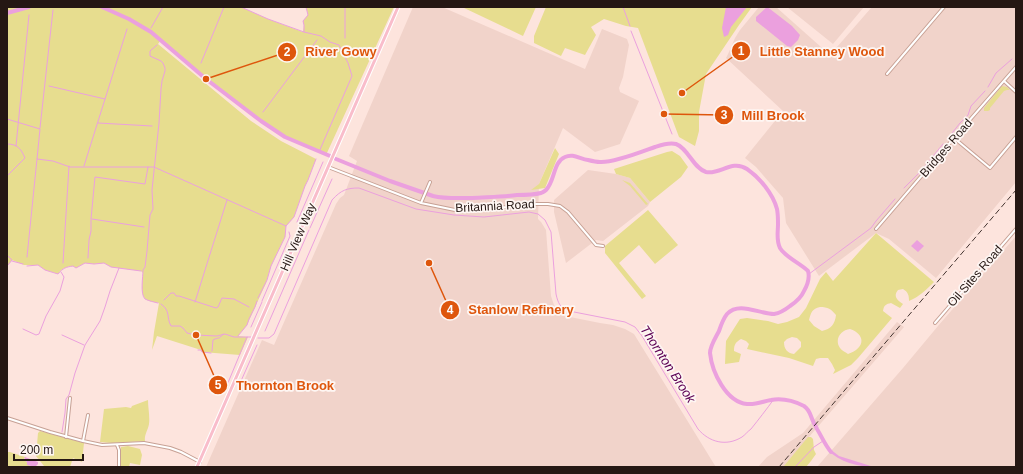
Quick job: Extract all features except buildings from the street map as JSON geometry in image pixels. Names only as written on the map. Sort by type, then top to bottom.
[{"type":"main road","name":"Hill View Way","points":[[197,467],[398,7]]},
{"type":"street","points":[[887,74],[944,7]]},
{"type":"street","name":"Bridges Road","points":[[876,229],[1016,67]]},
{"type":"street","points":[[1004,82],[1016,92]]},
{"type":"street","points":[[954,138],[990,168],[1016,137]]},
{"type":"street","name":"Britannia Road","points":[[328,167],[421,203],[455,210],[531,204],[560,206],[568,212],[596,245],[602,246]]},
{"type":"street","points":[[421,203],[430,182]]},
{"type":"street","name":"Oil Sites Road","points":[[935,323],[1016,229]]},
{"type":"street","points":[[66,437],[70,398]]},
{"type":"street","points":[[83,441],[88,415]]},
{"type":"street","points":[[7,418],[66,437],[102,445],[144,443],[170,448],[200,462]]},
{"type":"street","points":[[117,445],[119,450],[119,467]]},
{"type":"shaded area","points":[[7,7],[241,7],[303,32],[303,21],[308,15],[306,7],[394,7],[326,155],[285,137],[261,121],[206,79],[161,40],[158,44],[251,121],[281,141],[316,159],[294,217],[286,226],[285,237],[271,266],[266,283],[247,325],[238,336],[248,337],[240,355],[202,352],[201,350],[157,336],[152,350],[159,303],[147,300],[143,295],[143,273],[141,271],[111,267],[104,263],[85,263],[76,268],[73,266],[64,268],[58,274],[45,270],[38,265],[24,265],[12,260],[7,265]]},
{"type":"shaded area","points":[[413,7],[442,7],[585,69],[602,29],[627,39],[629,45],[623,77],[619,88],[620,92],[639,101],[620,144],[595,152],[563,128],[539,184],[538,219],[546,230],[551,296],[558,311],[565,316],[613,325],[634,334],[716,467],[206,467],[262,340],[274,345],[336,204],[344,195],[357,161],[349,156]]},
{"type":"shaded area","points":[[462,7],[536,7],[523,36]]},
{"type":"shaded area","points":[[546,7],[752,7],[706,74],[699,112],[699,131],[695,146],[679,137],[638,28],[604,19],[591,27],[596,35],[585,55],[565,48],[561,56],[534,43],[534,36]]},
{"type":"shaded area","points":[[726,7],[747,7],[731,27],[728,35],[724,37],[722,28]]},
{"type":"shaded area","points":[[759,7],[776,7],[830,55],[871,7],[1016,7],[1016,182],[936,278],[889,239],[876,233],[819,276],[786,223],[783,198],[756,167],[745,158],[783,111],[726,58],[740,30]]},
{"type":"shaded area","points":[[767,7],[792,26],[800,35],[798,40],[791,47],[787,46],[756,21],[756,17]]},
{"type":"shaded area","points":[[787,7],[864,7],[833,44]]},
{"type":"shaded area","points":[[1002,86],[1007,87],[1010,90],[1004,91],[990,110],[984,111],[984,108]]},
{"type":"shaded area","points":[[555,148],[559,154],[545,188],[531,190],[539,184]]},
{"type":"shaded area","points":[[672,151],[680,156],[688,167],[681,177],[650,202],[630,178],[616,174],[614,169],[667,152]]},
{"type":"shaded area","points":[[588,170],[616,174],[630,178],[650,202],[648,206],[603,241],[596,240],[566,263],[554,212],[554,200]]},
{"type":"shaded area","points":[[622,180],[630,183],[648,204],[646,205],[630,186]]},
{"type":"shaded area","points":[[648,210],[678,245],[655,264],[639,245],[619,263],[646,296],[642,299],[605,253],[605,246]]},
{"type":"shaded area","points":[[876,233],[934,282],[919,295],[909,301],[906,291],[903,289],[898,290],[896,298],[903,304],[900,308],[891,303],[886,305],[883,311],[892,318],[851,365],[833,374],[835,370],[828,358],[816,359],[813,366],[789,358],[747,349],[749,344],[741,339],[738,341],[734,349],[734,351],[741,354],[739,362],[725,364],[726,341],[740,319],[747,318],[778,324],[787,322],[799,317],[806,308],[820,279],[826,272],[833,281]],"holes":[[[820,307],[825,307],[833,311],[836,315],[832,326],[822,331],[814,326],[809,320],[812,311]],[[850,329],[861,338],[860,345],[857,349],[848,354],[838,345],[839,336]],[[792,337],[797,338],[801,342],[801,347],[794,354],[789,353],[785,349],[784,342]]]},
{"type":"shaded area","points":[[1016,236],[1016,467],[817,467],[903,368]]},
{"type":"shaded area","points":[[917,240],[924,246],[918,252],[911,246]]},
{"type":"shaded area","points":[[897,322],[904,327],[783,467],[758,467],[767,457],[803,433]]},
{"type":"shaded area","points":[[148,400],[149,421],[145,441],[112,443],[100,442],[104,409],[131,408],[132,406]]},
{"type":"shaded area","points":[[40,431],[84,443],[82,462],[73,458],[70,467],[44,466],[36,456],[38,433]]},
{"type":"shaded area","points":[[808,437],[813,439],[816,454],[806,467],[783,467]]},
{"type":"shaded area","points":[[128,446],[140,449],[142,455],[140,465],[130,463],[129,467],[121,467],[121,447]]},
{"type":"shaded area","points":[[830,449],[839,456],[874,467],[856,465],[843,461],[828,450]]},
{"type":"shaded area","points":[[7,452],[25,457],[24,459],[31,467],[7,467]]},
{"type":"shaded area","points":[[25,457],[38,462],[38,464],[35,467],[27,465],[27,462],[24,460]]},
{"type":"waterway","points":[[7,13],[29,7]]},
{"type":"waterway","points":[[102,7],[129,19],[151,32],[206,79],[261,121],[285,137],[330,156]]},
{"type":"waterway","points":[[151,28],[163,7]]},
{"type":"waterway","points":[[201,63],[224,7]]},
{"type":"waterway","points":[[241,7],[268,19],[304,32],[321,36],[330,42],[339,45],[348,63],[352,76],[319,152]]},
{"type":"waterway","points":[[304,32],[303,21],[308,15],[306,7]]},
{"type":"waterway","points":[[345,7],[345,38]]},
{"type":"waterway","points":[[623,7],[630,26]]},
{"type":"waterway","points":[[40,128],[53,10]]},
{"type":"waterway","points":[[16,146],[29,15]]},
{"type":"waterway","points":[[84,166],[127,29]]},
{"type":"waterway","points":[[631,31],[672,134]]},
{"type":"waterway","points":[[263,112],[317,40]]},
{"type":"waterway","name":"Thornton Brook","points":[[157,45],[150,51],[150,56],[161,61],[165,71],[161,89],[152,190],[153,209],[150,215],[142,285],[143,297],[158,303]]},
{"type":"waterway","points":[[988,87],[996,73],[1012,59]]},
{"type":"waterway","points":[[49,86],[105,99]]},
{"type":"waterway","points":[[949,137],[968,115],[971,106],[985,91]]},
{"type":"waterway","points":[[7,119],[40,129],[37,159],[53,161],[70,167],[154,167],[286,226],[285,237],[258,298]]},
{"type":"waterway","points":[[98,123],[152,126]]},
{"type":"waterway","points":[[336,159],[390,181],[442,198],[500,197],[541,193],[549,186],[558,163],[565,157],[574,156],[598,162],[606,162],[620,159],[660,145],[673,143],[680,146],[701,170],[706,172],[716,171],[731,166],[742,166],[757,177],[775,203],[778,213],[778,239],[780,248],[785,254],[808,271],[809,279],[800,298],[780,312],[774,314],[743,308],[732,310],[727,314],[710,350],[711,361],[721,385],[733,398],[739,402],[750,404],[779,399],[792,401],[804,406],[809,411],[813,422],[831,452]]},
{"type":"waterway","points":[[7,144],[14,145],[19,148],[25,158],[7,176]]},
{"type":"waterway","points":[[904,188],[921,171],[943,144]]},
{"type":"waterway","points":[[27,257],[37,159]]},
{"type":"waterway","points":[[286,226],[294,217],[316,159]]},
{"type":"waterway","points":[[297,222],[323,162]]},
{"type":"waterway","points":[[63,263],[69,166]]},
{"type":"waterway","points":[[88,258],[95,177],[145,184],[148,167]]},
{"type":"waterway","points":[[310,228],[332,179]]},
{"type":"waterway","name":"Thornton Brook","points":[[258,338],[269,338],[274,334],[332,200],[344,190],[359,188],[416,209],[454,215],[484,217],[529,212],[538,214],[545,220],[551,232],[556,294],[560,305],[569,311],[625,322],[635,327],[642,336],[698,429],[707,437],[718,442],[730,442],[742,437],[751,429],[774,399]]},
{"type":"waterway","points":[[809,274],[871,228],[895,199]]},
{"type":"waterway","points":[[195,302],[227,200]]},
{"type":"waterway","points":[[92,219],[144,227]]},
{"type":"waterway","points":[[265,331],[309,230]]},
{"type":"waterway","points":[[262,301],[290,236],[289,232]]},
{"type":"waterway","points":[[7,255],[12,260],[7,265]]},
{"type":"waterway","points":[[12,261],[23,264]]},
{"type":"waterway","points":[[27,266],[38,265],[45,270],[58,274],[66,267],[73,266],[76,268],[85,263],[104,263],[111,267],[141,271]]},
{"type":"waterway","points":[[62,432],[66,399],[69,395],[75,373],[85,345],[100,321],[119,268]]},
{"type":"waterway","points":[[23,329],[36,335],[39,334],[46,316],[60,291],[64,277],[61,272]]},
{"type":"waterway","points":[[164,300],[171,293],[174,293],[176,296],[216,308],[218,307],[222,298],[234,299],[249,307]]},
{"type":"waterway","points":[[238,336],[247,325],[257,301]]},
{"type":"waterway","points":[[251,327],[262,302]]},
{"type":"waterway","name":"Thornton Brook","points":[[161,304],[166,309],[171,326],[180,326],[187,333],[196,335],[217,336],[225,334],[234,337],[251,337]]},
{"type":"waterway","name":"Thornton Brook","points":[[212,351],[213,340],[219,338],[223,334]]},
{"type":"waterway","points":[[62,335],[84,345]]},
{"type":"waterway","points":[[225,390],[247,337]]},
{"type":"waterway","points":[[241,381],[257,345]]},
{"type":"waterway","points":[[198,350],[211,353]]},
{"type":"waterway","name":"Thornton Brook","points":[[795,467],[814,447],[823,441]]},
{"type":"railway","points":[[779,467],[1016,190]]},
{"type":"place","name":"River Gowy","points":[[206,79]]},
{"type":"place","name":"Little Stanney Wood","points":[[682,93]]},
{"type":"place","name":"Mill Brook","points":[[664,114]]},
{"type":"place","name":"Stanlow Refinery","points":[[429,263]]},
{"type":"place","name":"Thornton Brook","points":[[196,335]]}]
